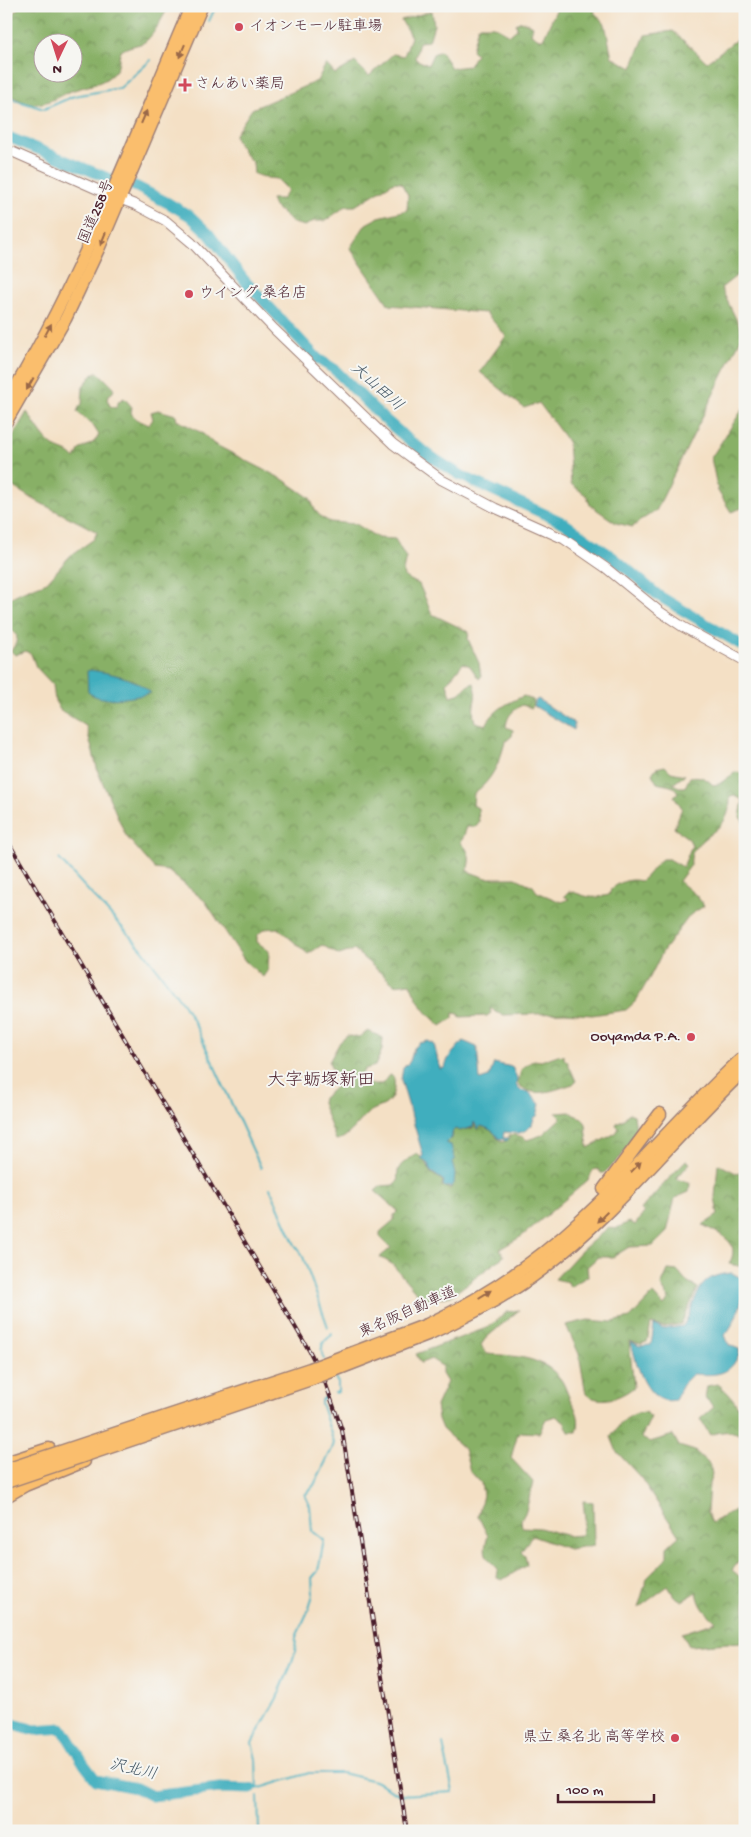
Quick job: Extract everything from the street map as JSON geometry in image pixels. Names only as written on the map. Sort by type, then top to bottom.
[{"type":"highway","name":"国道258号","points":[[6,422],[66,318],[99,248],[116,195],[194,7]]},
{"type":"highway","name":"国道258号","points":[[6,403],[47,333],[116,195]]},
{"type":"highway","name":"東名阪自動車道","points":[[8,1490],[169,1426],[322,1375],[428,1329],[506,1281],[559,1240],[601,1202],[745,1056]]},
{"type":"highway","name":"東名阪自動車道","points":[[6,1470],[310,1370],[479,1310],[542,1269],[584,1234],[745,1068]]},
{"type":"highway","points":[[680,1135],[745,1080]]},
{"type":"highway","points":[[534,1260],[600,1196],[660,1114]]},
{"type":"highway","points":[[6,1463],[116,1428],[140,1425]]},
{"type":"street","points":[[6,149],[116,195],[166,221],[192,243],[274,329],[358,411],[393,444],[418,463],[442,480],[495,508],[564,538],[606,568],[659,611],[683,627],[745,661]]},
{"type":"green space","points":[[20,6],[169,6],[154,32],[147,40],[125,48],[120,52],[117,68],[112,75],[97,83],[40,104],[23,102],[6,92],[5,58],[10,24]]},
{"type":"green space","points":[[558,6],[598,6],[594,12],[605,24],[612,57],[632,68],[645,35],[673,31],[707,62],[745,33],[745,269],[721,288],[741,329],[742,336],[656,511],[633,527],[616,523],[590,505],[587,496],[571,484],[568,442],[539,403],[524,408],[480,372],[506,336],[486,313],[389,305],[350,248],[366,224],[379,217],[407,210],[408,195],[401,183],[394,182],[355,206],[346,206],[325,221],[314,221],[305,226],[293,223],[273,205],[271,199],[282,199],[288,190],[277,179],[254,174],[253,163],[243,152],[234,136],[252,109],[317,81],[326,64],[335,74],[355,62],[369,76],[393,54],[404,56],[411,37],[401,20],[432,11],[434,25],[429,41],[419,42],[415,59],[428,65],[433,54],[441,51],[451,68],[469,66],[476,54],[472,50],[478,26],[494,26],[510,35],[517,29],[516,24],[521,21],[533,26],[531,34],[539,39],[543,39]]},
{"type":"green space","points":[[94,373],[99,373],[114,388],[107,399],[110,406],[116,408],[119,401],[124,398],[132,407],[131,413],[136,419],[149,425],[153,419],[151,412],[158,410],[176,415],[177,420],[202,433],[214,444],[284,480],[310,498],[315,510],[321,517],[330,522],[356,524],[378,538],[395,539],[406,558],[403,569],[404,576],[419,584],[432,614],[469,632],[468,639],[479,663],[481,677],[479,679],[470,666],[463,663],[447,683],[451,696],[461,693],[467,686],[474,683],[476,694],[473,711],[475,722],[486,725],[497,711],[524,696],[533,700],[532,708],[522,705],[509,717],[506,727],[513,730],[512,736],[505,742],[498,764],[486,783],[474,793],[473,805],[478,808],[479,822],[475,827],[467,827],[461,843],[469,856],[467,871],[486,878],[516,878],[533,886],[537,892],[561,902],[569,899],[564,896],[569,891],[592,897],[609,895],[611,889],[621,883],[628,880],[641,881],[662,859],[669,859],[683,867],[692,845],[689,839],[674,828],[682,808],[674,796],[678,793],[677,790],[657,783],[652,774],[656,768],[665,766],[671,772],[685,775],[673,784],[679,787],[685,787],[690,777],[697,776],[703,778],[713,785],[719,784],[736,772],[745,773],[745,824],[740,817],[743,800],[735,796],[730,797],[729,809],[724,821],[697,845],[691,857],[691,865],[679,881],[697,896],[704,906],[690,915],[663,951],[636,1001],[626,1010],[592,1015],[565,1013],[503,1015],[490,1009],[491,1013],[487,1016],[460,1017],[459,1014],[453,1013],[453,1018],[441,1026],[422,1006],[410,983],[395,985],[354,950],[339,955],[322,945],[308,954],[278,928],[264,929],[257,936],[257,942],[269,951],[268,970],[263,977],[245,961],[205,901],[168,871],[155,869],[126,836],[98,772],[86,726],[60,710],[55,701],[53,685],[36,667],[31,654],[25,651],[15,655],[11,651],[16,643],[17,636],[6,625],[6,600],[47,582],[70,556],[94,539],[97,532],[40,503],[6,482],[6,448],[27,412],[48,442],[70,454],[75,459],[79,450],[94,442],[99,435],[92,424],[77,412],[82,404],[83,386]]},
{"type":"green space","points":[[742,410],[745,410],[745,507],[731,512],[718,491],[711,458]]},
{"type":"green space","points":[[368,1031],[383,1038],[382,1050],[375,1066],[365,1069],[360,1076],[360,1082],[364,1084],[382,1084],[389,1075],[393,1076],[393,1093],[386,1104],[368,1113],[345,1137],[336,1140],[322,1103],[323,1098],[339,1084],[329,1062],[340,1042],[347,1036],[359,1037]]},
{"type":"green space","points":[[558,1055],[564,1056],[564,1059],[567,1061],[576,1081],[573,1084],[551,1091],[536,1092],[523,1088],[517,1083],[522,1068],[534,1060],[541,1061]]},
{"type":"green space","points":[[570,1112],[582,1118],[586,1124],[588,1148],[616,1133],[619,1128],[616,1125],[617,1123],[629,1113],[634,1115],[637,1135],[620,1158],[604,1173],[601,1173],[598,1169],[593,1170],[588,1180],[522,1236],[500,1249],[504,1256],[451,1296],[435,1299],[421,1298],[392,1264],[380,1257],[391,1248],[380,1237],[380,1232],[394,1220],[394,1215],[398,1211],[375,1191],[381,1186],[394,1185],[398,1181],[398,1170],[406,1161],[417,1153],[428,1166],[430,1172],[443,1181],[442,1186],[450,1189],[454,1179],[452,1162],[455,1159],[450,1148],[451,1145],[447,1144],[446,1141],[451,1139],[454,1129],[461,1131],[473,1128],[473,1122],[476,1128],[479,1129],[480,1126],[487,1128],[496,1134],[496,1137],[502,1142],[509,1138],[509,1135],[523,1137],[527,1140],[542,1135],[561,1118],[556,1113]]},
{"type":"green space","points":[[686,1160],[690,1163],[676,1179],[690,1183],[689,1192],[675,1198],[667,1232],[653,1246],[629,1247],[613,1257],[598,1257],[587,1267],[588,1276],[570,1287],[568,1282],[555,1279],[582,1250],[609,1227],[615,1229],[629,1222],[635,1225],[644,1213],[641,1209]]},
{"type":"green space","points":[[718,1164],[738,1174],[745,1168],[745,1266],[743,1267],[729,1264],[733,1250],[731,1244],[722,1236],[703,1225],[718,1215],[715,1197]]},
{"type":"green space","points":[[668,1270],[678,1271],[688,1283],[698,1288],[681,1324],[664,1327],[651,1324],[647,1342],[641,1344],[629,1341],[634,1387],[629,1391],[617,1397],[604,1400],[586,1394],[579,1354],[566,1325],[588,1320],[612,1322],[630,1318],[653,1294],[664,1306],[669,1299],[661,1286]]},
{"type":"green space","points":[[519,1310],[486,1338],[481,1345],[487,1354],[528,1359],[538,1362],[555,1373],[562,1381],[575,1407],[579,1423],[577,1432],[569,1432],[565,1423],[556,1416],[546,1419],[539,1433],[521,1432],[517,1436],[511,1458],[533,1482],[526,1511],[521,1520],[522,1527],[540,1528],[569,1536],[581,1535],[585,1519],[583,1501],[593,1502],[594,1545],[569,1549],[532,1536],[521,1552],[525,1556],[527,1565],[502,1580],[497,1578],[498,1569],[488,1558],[485,1551],[488,1536],[478,1516],[483,1495],[481,1483],[470,1471],[464,1449],[442,1429],[438,1419],[436,1406],[447,1382],[442,1374],[442,1366],[431,1359],[421,1363],[416,1354],[489,1327],[507,1312]]},
{"type":"green space","points":[[718,1384],[732,1398],[741,1414],[745,1415],[745,1438],[737,1433],[728,1432],[710,1435],[700,1419],[714,1407],[705,1398],[707,1386]]},
{"type":"green space","points":[[645,1412],[651,1417],[641,1438],[650,1442],[673,1435],[679,1446],[695,1451],[710,1465],[712,1474],[709,1484],[707,1512],[712,1523],[736,1509],[745,1512],[745,1554],[732,1570],[745,1581],[745,1647],[741,1642],[689,1646],[682,1633],[716,1622],[701,1606],[697,1592],[682,1601],[674,1596],[668,1586],[638,1608],[647,1578],[667,1558],[667,1547],[679,1536],[641,1478],[617,1452],[611,1437],[629,1417]]},
{"type":"water","points":[[91,670],[115,675],[138,683],[151,693],[119,699],[94,696],[88,692],[87,671]]},
{"type":"water","points":[[538,699],[574,723],[574,730],[534,706],[534,702]]},
{"type":"water","points":[[428,1041],[434,1044],[440,1069],[444,1068],[449,1057],[463,1041],[477,1047],[480,1080],[489,1077],[494,1063],[512,1067],[517,1078],[516,1085],[520,1090],[529,1092],[540,1104],[537,1116],[527,1130],[519,1133],[504,1132],[503,1138],[509,1138],[507,1141],[498,1138],[485,1127],[481,1126],[478,1129],[474,1122],[473,1127],[461,1131],[455,1129],[452,1132],[452,1137],[447,1142],[447,1144],[451,1145],[456,1159],[452,1162],[455,1174],[454,1184],[451,1187],[445,1187],[443,1185],[444,1181],[430,1171],[429,1165],[421,1158],[423,1155],[401,1080],[403,1068],[410,1061],[414,1048],[420,1043]]},
{"type":"water","points":[[732,1273],[745,1280],[739,1309],[733,1324],[725,1335],[729,1345],[739,1349],[736,1360],[728,1370],[718,1374],[693,1374],[684,1383],[675,1400],[665,1400],[657,1397],[650,1390],[639,1371],[631,1342],[640,1346],[651,1345],[654,1325],[664,1329],[683,1326],[699,1290],[704,1284],[711,1278]]},
{"type":"waterway","points":[[209,21],[216,6]]},
{"type":"waterway","points":[[6,95],[15,100],[44,109],[74,96],[120,88],[151,60]]},
{"type":"waterway","name":"大山田川","points":[[6,136],[108,178],[135,186],[190,216],[209,234],[245,281],[318,359],[334,369],[381,416],[410,441],[462,476],[564,523],[614,558],[659,596],[745,647]]},
{"type":"waterway","points":[[59,859],[142,949],[184,1005],[197,1028],[261,1168]]},
{"type":"waterway","points":[[270,1188],[295,1245],[302,1254],[328,1327]]},
{"type":"waterway","points":[[324,1359],[322,1346],[332,1335],[331,1333]]},
{"type":"waterway","points":[[334,1376],[338,1383],[338,1392],[335,1393]]},
{"type":"waterway","points":[[325,1397],[321,1400],[321,1403],[334,1443],[314,1485],[305,1495],[310,1506],[312,1531],[324,1540],[318,1571],[312,1578],[313,1594],[309,1609],[296,1637],[295,1652],[291,1665],[277,1698],[252,1743],[256,1759],[257,1789],[309,1773],[342,1773],[375,1781],[401,1795],[453,1792],[443,1744]]},
{"type":"waterway","name":"沢北川","points":[[6,1722],[35,1730],[62,1728],[96,1780],[136,1788],[152,1796],[219,1788],[251,1789]]},
{"type":"waterway","points":[[258,1796],[259,1831]]},
{"type":"railway","points":[[6,838],[310,1352],[325,1382],[342,1430],[407,1831]]},
{"type":"place","name":"イオンモール駐車場","points":[[239,27]]},
{"type":"place","name":"さんあい薬局","points":[[185,85]]},
{"type":"place","name":"ウイング 桑名店","points":[[189,294]]},
{"type":"place","name":"Ooyamda P.A.","points":[[691,1037]]},
{"type":"place","name":"県立 桑名北 高等学校","points":[[675,1738]]},
{"type":"district","name":"大字蛎塚新田","points":[[321,1081]]}]
